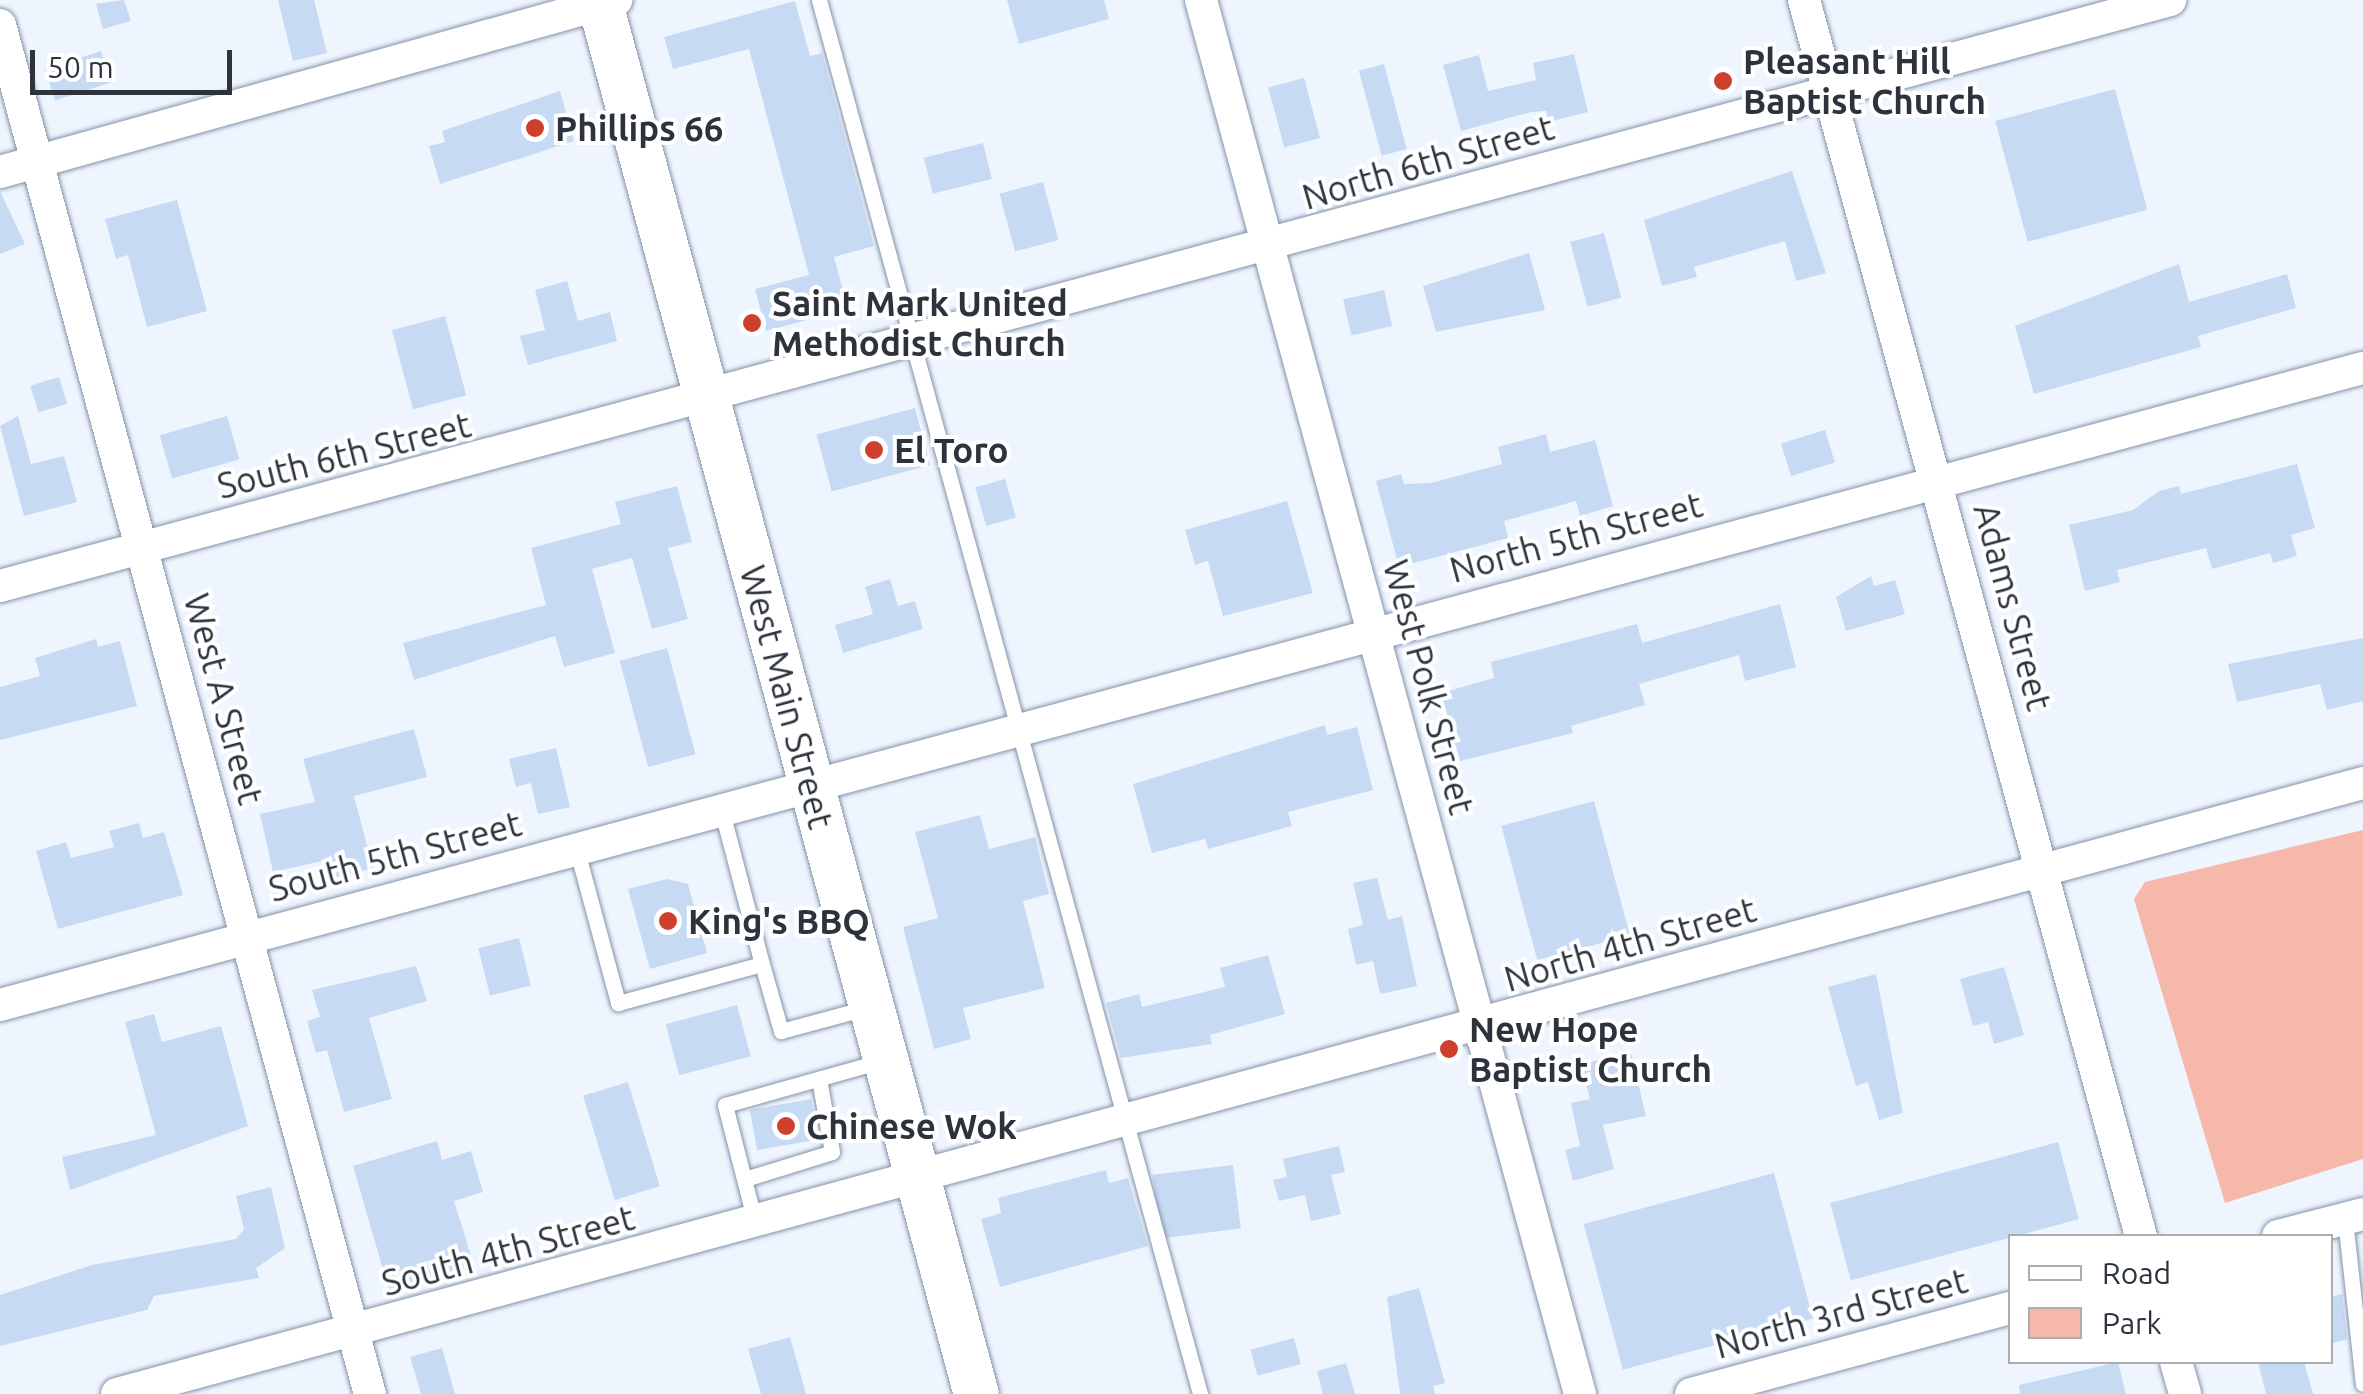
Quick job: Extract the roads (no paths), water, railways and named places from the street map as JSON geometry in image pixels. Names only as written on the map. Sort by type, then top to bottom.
[{"type":"main road","name":"West Main Street","points":[[605,1],[707,400],[976,1394]]},
{"type":"street","name":"West Polk Street","points":[[1201,0],[1580,1394]]},
{"type":"street","name":"Adams Street","points":[[1804,0],[2141,1234]]},
{"type":"street","name":"North 6th Street","points":[[707,400],[2170,0]]},
{"type":"street","points":[[0,172],[605,1]]},
{"type":"street","name":"West A Street","points":[[0,25],[370,1394]]},
{"type":"street","name":"North 5th Street","points":[[811,784],[2363,368]]},
{"type":"street","name":"South 6th Street","points":[[0,586],[707,400]]},
{"type":"street","name":"North 4th Street","points":[[918,1178],[1480,1028],[2042,868],[2363,783]]},
{"type":"street","name":"South 5th Street","points":[[0,1004],[811,784]]},
{"type":"street","name":"South 4th Street","points":[[116,1394],[918,1178]]},
{"type":"street","points":[[2286,1234],[2354,1216]]},
{"type":"street","name":"North 3rd Street","points":[[1692,1394],[2008,1309]]},
{"type":"street","points":[[2177,1364],[2186,1394]]},
{"type":"lane","points":[[819,0],[1024,726],[1124,1122],[1200,1394]]},
{"type":"lane","points":[[721,808],[782,1031],[871,1006]]},
{"type":"lane","points":[[576,847],[618,1002],[762,964]]},
{"type":"lane","points":[[755,1222],[725,1105],[886,1060]]},
{"type":"lane","points":[[745,1179],[832,1152],[819,1078]]},
{"type":"lane","points":[[2354,1216],[2363,1384]]},
{"type":"place","name":"Pleasant Hill Baptist Church","points":[[1723,81]]},
{"type":"place","name":"Phillips 66","points":[[535,128]]},
{"type":"place","name":"Saint Mark United Methodist Church","points":[[752,323]]},
{"type":"place","name":"El Toro","points":[[874,450]]},
{"type":"place","name":"King's BBQ","points":[[668,921]]},
{"type":"place","name":"New Hope Baptist Church","points":[[1449,1049]]},
{"type":"place","name":"Chinese Wok","points":[[786,1126]]}]
